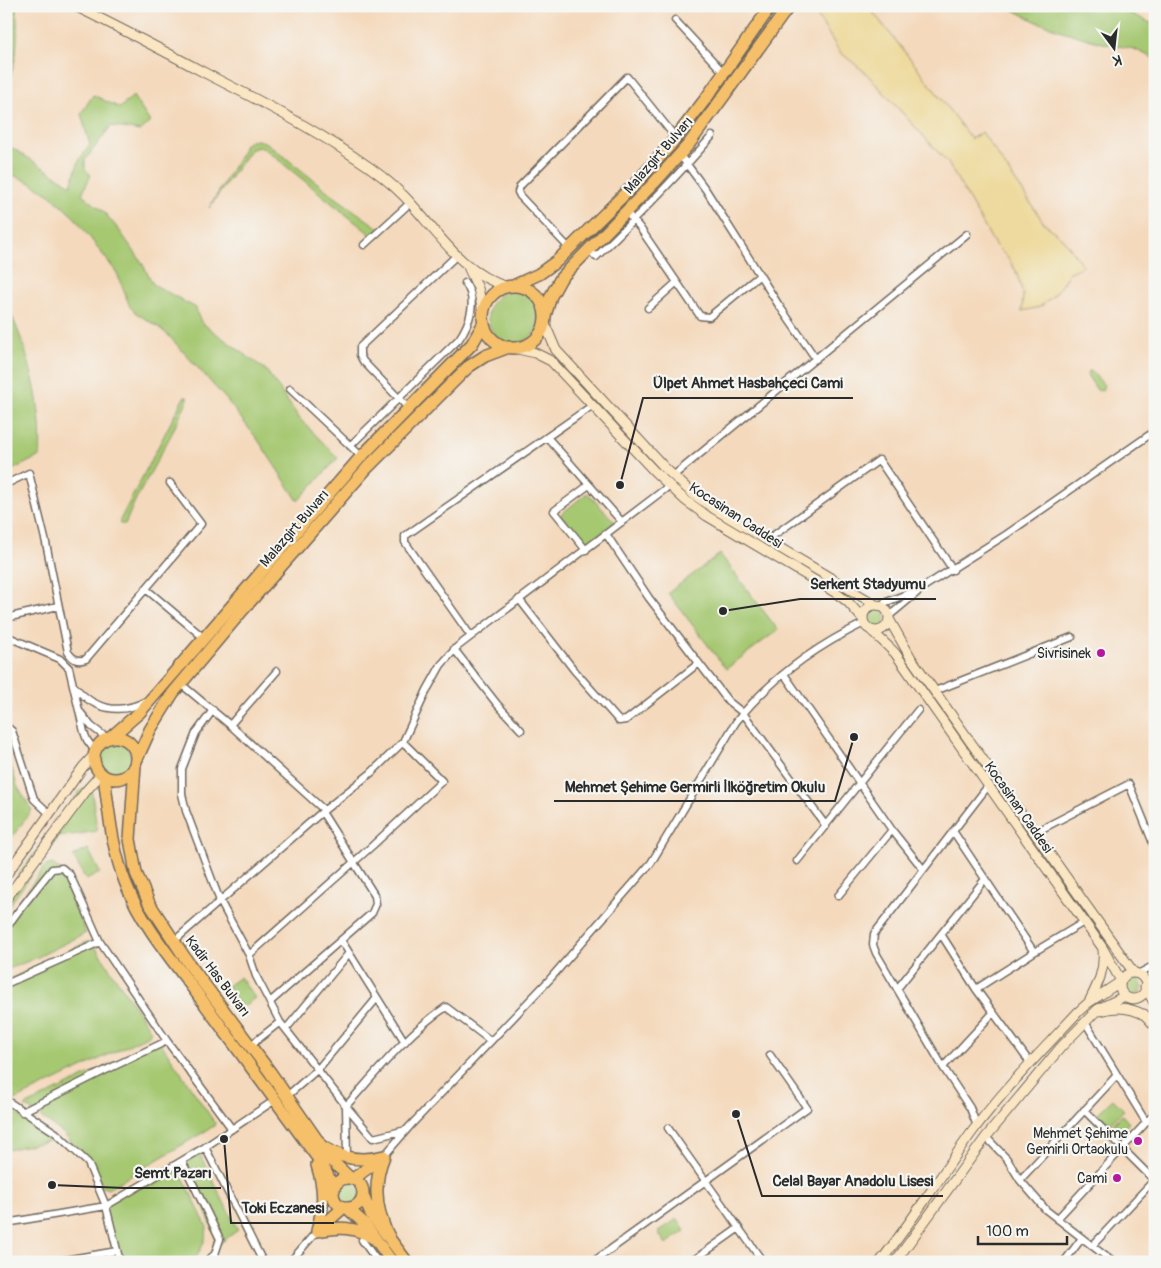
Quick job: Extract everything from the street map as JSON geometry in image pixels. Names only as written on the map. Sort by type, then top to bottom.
[{"type":"highway","name":"Malazgirt Bulvarı","points":[[511,287],[548,268],[638,180],[676,138],[771,6]]},
{"type":"highway","name":"Malazgirt Bulvarı","points":[[544,319],[550,296],[557,284],[589,250],[630,216],[684,160],[700,130],[789,6]]},
{"type":"highway","points":[[511,287],[524,288],[533,293],[542,306],[544,319],[541,332],[534,340],[525,346],[512,348],[494,341],[488,333],[484,318],[490,298],[498,291],[511,287]]},
{"type":"highway","name":"Malazgirt Bulvarı","points":[[109,738],[140,712],[362,456],[472,344],[484,318]]},
{"type":"highway","name":"Malazgirt Bulvarı","points":[[135,763],[156,720],[181,684],[241,612],[367,468],[468,367],[480,359],[512,348]]},
{"type":"highway","points":[[109,738],[118,738],[129,743],[135,753],[135,763],[128,775],[120,779],[112,779],[102,775],[94,764],[95,753],[100,744],[109,738]]},
{"type":"highway","name":"Kadir Has Bulvarı","points":[[135,763],[130,839],[133,862],[146,898],[173,942],[287,1096],[317,1148],[334,1194]]},
{"type":"highway","name":"Kadir Has Bulvarı","points":[[102,775],[118,863],[136,907],[275,1100],[317,1148],[351,1179]]},
{"type":"highway","points":[[317,1231],[322,1215],[324,1195],[317,1148],[347,1157],[365,1159],[384,1156]]},
{"type":"highway","points":[[317,1231],[339,1181],[351,1179],[384,1156]]},
{"type":"highway","points":[[317,1231],[345,1208],[357,1205],[379,1169],[384,1156]]},
{"type":"highway","points":[[379,1169],[376,1188],[378,1203],[384,1226],[391,1241]]},
{"type":"highway","points":[[351,1179],[359,1183],[371,1214],[407,1262]]},
{"type":"highway","points":[[334,1194],[338,1204],[364,1223],[392,1262]]},
{"type":"highway","points":[[317,1231],[349,1228],[362,1232],[377,1242]]},
{"type":"main road","points":[[75,6],[250,95],[327,140],[381,176],[410,203],[466,265],[487,279],[511,287]]},
{"type":"main road","points":[[466,265],[478,288],[484,318]]},
{"type":"main road","name":"Kocasinan Caddesi","points":[[544,319],[556,350],[673,476],[705,502],[878,605]]},
{"type":"main road","name":"Kocasinan Caddesi","points":[[512,348],[535,352],[551,361],[669,486],[707,516],[836,593],[848,602],[863,621]]},
{"type":"main road","points":[[878,605],[886,609],[889,617],[884,628],[871,630],[863,621],[865,610],[871,606],[878,605]]},
{"type":"main road","name":"Kocasinan Caddesi","points":[[889,617],[904,648],[1034,833],[1136,973]]},
{"type":"main road","name":"Kocasinan Caddesi","points":[[871,630],[895,653],[1102,947],[1121,981]]},
{"type":"main road","points":[[6,874],[95,753]]},
{"type":"main road","points":[[6,899],[86,790],[102,775]]},
{"type":"main road","points":[[1088,1003],[1100,978],[1103,960],[1102,947]]},
{"type":"main road","points":[[880,1262],[974,1129],[1088,1003],[1121,981],[1125,975],[1136,973],[1144,981],[1145,987],[1155,1004]]},
{"type":"main road","points":[[1121,981],[1121,990],[1126,997],[1155,1026]]},
{"type":"main road","points":[[895,1262],[986,1137],[1062,1047],[1102,1006],[1126,997],[1137,998],[1143,994],[1145,987]]},
{"type":"main road","points":[[1093,1014],[1122,1008],[1137,1011],[1146,1016]]},
{"type":"main road","points":[[974,1129],[982,1125],[988,1132],[986,1137]]},
{"type":"street","points":[[675,20],[724,73]]},
{"type":"street","points":[[569,248],[520,196],[518,190],[520,186],[627,78],[676,138]]},
{"type":"street","points":[[712,136],[684,160],[816,359]]},
{"type":"street","points":[[364,245],[410,203]]},
{"type":"street","points":[[630,216],[698,315],[704,318],[711,316],[760,275]]},
{"type":"street","points":[[673,476],[967,234]]},
{"type":"street","points":[[408,409],[363,361],[360,355],[361,344],[457,255]]},
{"type":"street","points":[[648,308],[677,282]]},
{"type":"street","points":[[350,446],[455,344],[463,333],[470,318],[471,305],[469,288],[465,283]]},
{"type":"street","points":[[290,389],[362,456]]},
{"type":"street","points":[[470,636],[405,542],[404,537],[594,405]]},
{"type":"street","points":[[878,605],[925,586],[953,570],[1155,431]]},
{"type":"street","points":[[547,437],[622,522]]},
{"type":"street","points":[[767,540],[879,460],[953,570]]},
{"type":"street","points":[[6,484],[29,473],[46,543],[68,652],[73,658],[81,660],[86,659],[201,524],[170,483]]},
{"type":"street","points":[[586,550],[554,511],[589,484]]},
{"type":"street","points":[[173,942],[323,811],[371,773],[403,742],[427,690],[441,665],[454,649],[669,486]]},
{"type":"street","points":[[606,534],[649,598],[728,701],[743,713],[826,826]]},
{"type":"street","points":[[889,617],[925,586]]},
{"type":"street","points":[[146,589],[204,638]]},
{"type":"street","points":[[519,599],[574,670],[619,721],[624,721],[699,663]]},
{"type":"street","points":[[6,618],[58,606]]},
{"type":"street","points":[[384,1156],[550,979],[651,864],[743,713],[784,674],[817,649],[863,621]]},
{"type":"street","points":[[6,636],[60,659],[65,664],[73,684],[87,740],[95,753]]},
{"type":"street","points":[[935,691],[1072,637]]},
{"type":"street","points":[[454,649],[497,704],[521,730]]},
{"type":"street","points":[[65,664],[73,658]]},
{"type":"street","points":[[230,725],[277,672]]},
{"type":"street","points":[[784,674],[892,830],[923,869]]},
{"type":"street","points":[[73,684],[90,702],[109,709],[131,708],[155,695]]},
{"type":"street","points":[[181,684],[230,725],[323,811],[375,896],[376,904],[372,913],[270,1002]]},
{"type":"street","points":[[79,710],[91,726],[109,738]]},
{"type":"street","points":[[213,710],[200,726],[189,748],[182,769],[182,785],[186,811],[220,900],[280,1022],[346,1106],[373,1138],[407,1130]]},
{"type":"street","points":[[797,862],[918,710]]},
{"type":"street","points":[[6,726],[12,731],[34,799],[50,814]]},
{"type":"street","points":[[248,955],[354,862],[442,781],[403,742]]},
{"type":"street","points":[[1034,833],[1128,784],[1155,848]]},
{"type":"street","points":[[974,1129],[970,1108],[943,1067],[873,945],[874,934],[988,786]]},
{"type":"street","points":[[838,896],[892,830]]},
{"type":"street","points":[[953,831],[1034,952]]},
{"type":"street","points":[[6,928],[52,869],[62,868],[70,875],[100,942],[167,1042],[232,1129]]},
{"type":"street","points":[[897,988],[985,879]]},
{"type":"street","points":[[976,989],[1084,922]]},
{"type":"street","points":[[941,934],[976,989],[1031,1064]]},
{"type":"street","points":[[341,940],[405,1042]]},
{"type":"street","points":[[6,984],[100,942]]},
{"type":"street","points":[[286,1029],[349,952]]},
{"type":"street","points":[[1136,973],[1155,965]]},
{"type":"street","points":[[287,1096],[318,1069],[377,998]]},
{"type":"street","points":[[347,1157],[346,1106],[428,1020],[446,1007],[491,1041]]},
{"type":"street","points":[[943,1067],[993,1013]]},
{"type":"street","points":[[250,1045],[280,1022]]},
{"type":"street","points":[[1085,1022],[1146,1122]]},
{"type":"street","points":[[22,1112],[167,1042]]},
{"type":"street","points":[[593,1262],[807,1108],[770,1055]]},
{"type":"street","points":[[1020,1180],[1117,1075]]},
{"type":"street","points":[[6,1100],[56,1133],[88,1163],[106,1206],[120,1262]]},
{"type":"street","points":[[6,1223],[106,1206],[205,1147],[275,1100]]},
{"type":"street","points":[[1084,1110],[1154,1180],[1092,1246]]},
{"type":"street","points":[[1057,1219],[1155,1113]]},
{"type":"street","points":[[668,1128],[763,1262]]},
{"type":"street","points":[[986,1137],[1046,1210],[1113,1262]]},
{"type":"street","points":[[205,1147],[263,1262]]},
{"type":"street","points":[[182,1161],[220,1239],[215,1254],[206,1262]]},
{"type":"street","points":[[690,1262],[739,1228]]},
{"type":"street","points":[[290,1262],[317,1231]]},
{"type":"street","points":[[1064,1262],[1082,1238]]},
{"type":"street","points":[[362,1240],[378,1262]]},
{"type":"street","points":[[53,1262],[118,1251]]},
{"type":"green space","points":[[6,6],[16,6],[17,36],[13,67],[6,85]]},
{"type":"green space","points":[[1006,6],[1115,6],[1155,25],[1155,59],[1134,49],[1098,42],[1065,32],[1035,21]]},
{"type":"green space","points":[[93,95],[120,108],[133,96],[150,122],[140,131],[111,126],[85,160],[85,169],[91,175],[82,194],[103,211],[119,230],[141,261],[153,284],[196,308],[202,323],[266,370],[300,419],[338,458],[298,501],[258,440],[226,399],[169,336],[130,307],[117,273],[75,218],[50,195],[31,183],[6,172],[6,144],[71,185],[79,160],[90,145],[81,114]]},
{"type":"green space","points":[[258,140],[267,143],[335,197],[383,231],[376,239],[265,149],[258,147],[250,150],[209,208],[244,149],[244,145],[250,141]]},
{"type":"green space","points":[[514,291],[524,293],[532,299],[538,307],[540,317],[538,327],[532,335],[524,341],[514,343],[504,341],[496,335],[490,327],[488,317],[490,307],[496,299],[504,293]]},
{"type":"green space","points":[[6,304],[21,339],[33,378],[41,437],[40,456],[6,473]]},
{"type":"green space","points":[[1089,371],[1104,385],[1102,391],[1097,390],[1087,375]]},
{"type":"green space","points":[[184,397],[188,399],[171,435],[135,501],[125,524],[120,524],[119,522]]},
{"type":"green space","points":[[587,493],[615,522],[586,545],[560,515]]},
{"type":"green space","points":[[720,554],[778,630],[726,669],[668,593]]},
{"type":"green space","points":[[876,608],[883,611],[886,618],[883,625],[876,628],[869,625],[866,618],[869,611]]},
{"type":"green space","points":[[115,742],[127,746],[131,758],[127,770],[115,774],[103,770],[99,758],[103,746]]},
{"type":"green space","points":[[6,749],[17,786],[32,810],[6,845]]},
{"type":"green space","points":[[84,789],[92,792],[97,831],[59,837],[6,910],[6,892],[80,791]]},
{"type":"green space","points":[[88,849],[100,873],[86,880],[73,856]]},
{"type":"green space","points":[[52,864],[59,869],[86,933],[36,958],[6,970],[6,920],[45,866]]},
{"type":"green space","points":[[87,942],[92,942],[151,1031],[149,1035],[15,1100],[6,1094],[6,981]]},
{"type":"green space","points":[[240,977],[255,998],[241,1008],[227,986]]},
{"type":"green space","points":[[1129,977],[1137,977],[1142,982],[1140,993],[1129,995],[1124,990],[1124,982]]},
{"type":"green space","points":[[158,1041],[215,1123],[214,1126],[108,1189],[99,1186],[89,1162],[63,1133],[25,1106]]},
{"type":"green space","points":[[1113,1099],[1124,1110],[1107,1127],[1096,1115]]},
{"type":"green space","points":[[6,1106],[53,1140],[6,1150]]},
{"type":"green space","points":[[1122,1115],[1129,1123],[1116,1136],[1109,1128]]},
{"type":"green space","points":[[197,1149],[238,1230],[215,1247],[215,1235],[184,1158]]},
{"type":"green space","points":[[176,1163],[207,1227],[200,1250],[191,1262],[117,1262],[106,1222],[105,1214],[108,1200]]},
{"type":"green space","points":[[348,1181],[353,1182],[359,1188],[359,1198],[353,1204],[348,1205],[343,1204],[337,1198],[336,1193],[337,1188],[343,1182]]},
{"type":"green space","points":[[677,1219],[685,1231],[666,1244],[658,1232]]},
{"type":"sand","points":[[811,6],[868,6],[971,139],[982,132],[1044,223],[1064,240],[1083,266],[1069,273],[1056,293],[1040,307],[1022,311],[1023,294],[1016,271],[1007,257],[995,245],[948,163],[866,73],[840,52]]},
{"type":"place","name":"Ülpet Ahmet Hasbahçeci Cami","points":[[620,485]]},
{"type":"place","name":"Serkent Stadyumu","points":[[723,611]]},
{"type":"place","name":"Sivrisinek","points":[[1101,653]]},
{"type":"place","name":"Mehmet Şehime Germirli İlköğretim Okulu","points":[[854,737]]},
{"type":"place","name":"Celal Bayar Anadolu Lisesi","points":[[736,1114]]},
{"type":"place","name":"Toki Eczanesi","points":[[224,1139]]},
{"type":"place","name":"Mehmet Şehime Gemirli Ortaokulu","points":[[1138,1141]]},
{"type":"place","name":"Cami","points":[[1117,1178]]},
{"type":"place","name":"Semt Pazarı","points":[[52,1185]]}]
